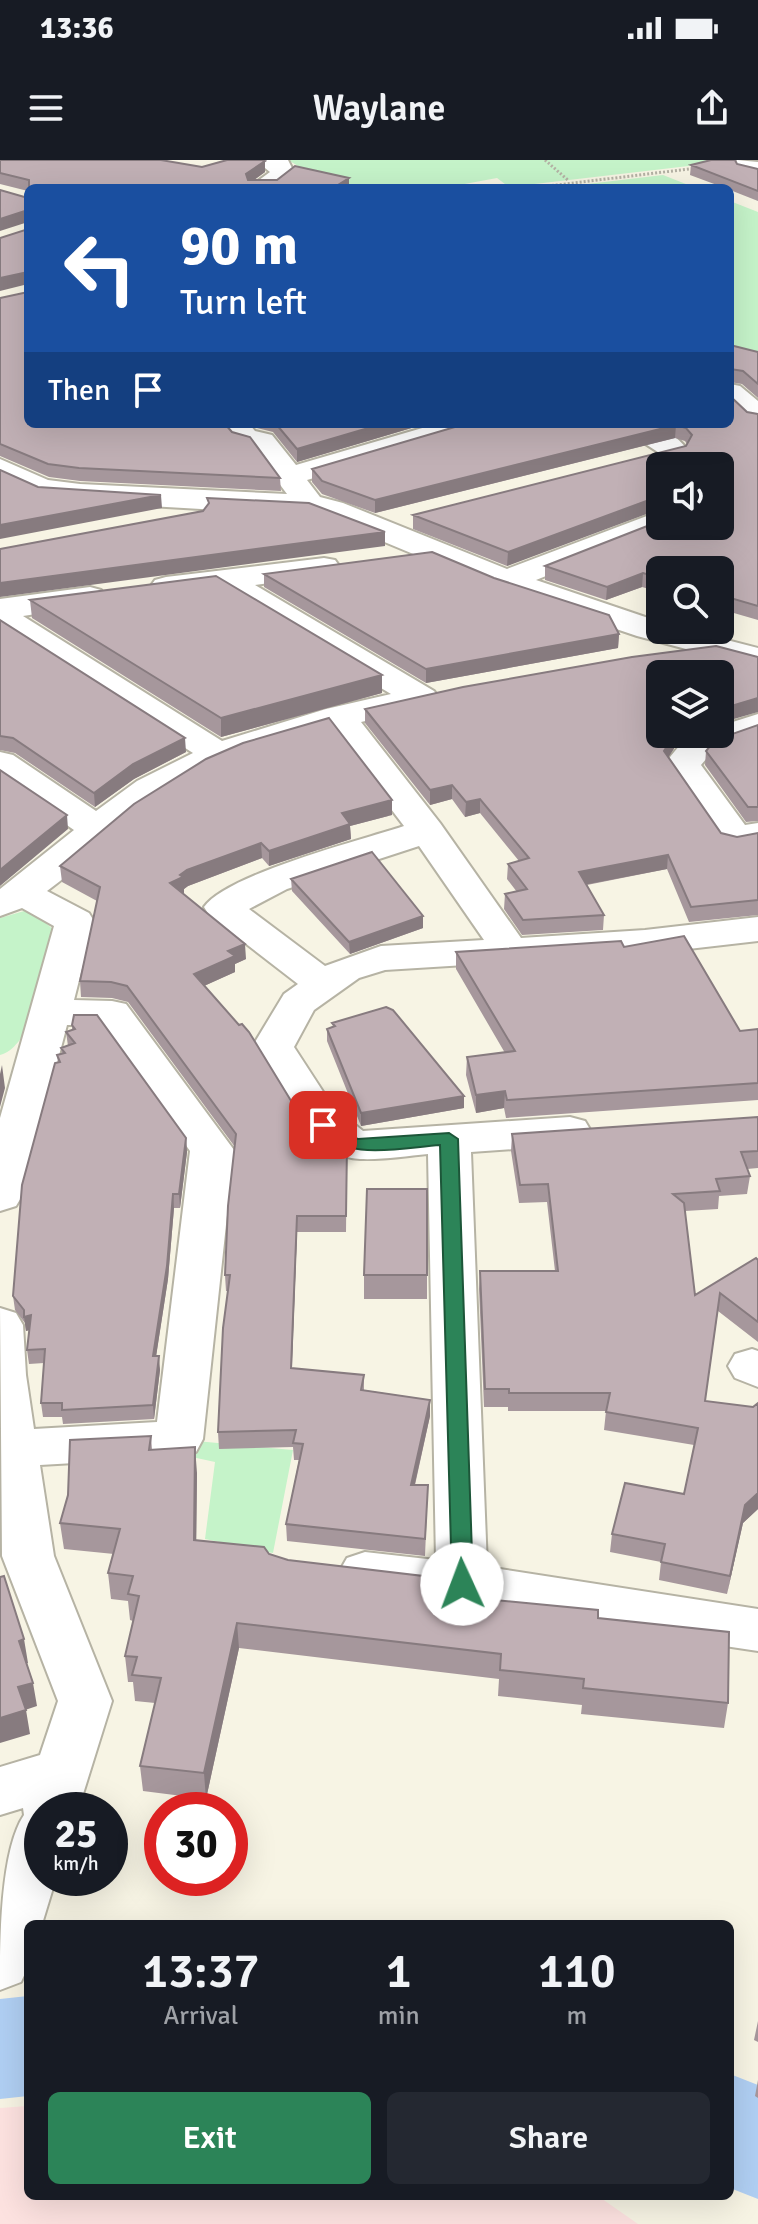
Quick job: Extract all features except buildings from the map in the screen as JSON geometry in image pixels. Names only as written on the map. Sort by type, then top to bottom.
[{"type":"street","points":[[267,160],[279,164],[283,174],[267,184]]},
{"type":"street","points":[[734,395],[758,416]]},
{"type":"street","points":[[237,428],[245,437],[262,441],[310,504]]},
{"type":"street","points":[[289,476],[453,428]]},
{"type":"street","points":[[639,428],[672,452]]},
{"type":"street","points":[[629,461],[646,460]]},
{"type":"street","points":[[0,468],[41,488],[80,493],[310,504],[373,526],[506,581],[704,646],[754,653]]},
{"type":"street","points":[[141,525],[253,501]]},
{"type":"street","points":[[373,526],[418,515]]},
{"type":"street","points":[[506,581],[646,526]]},
{"type":"street","points":[[0,609],[433,552]]},
{"type":"street","points":[[6,901],[149,789],[217,753],[338,716],[435,695],[224,580]]},
{"type":"street","points":[[0,615],[217,753]]},
{"type":"street","points":[[628,659],[704,646]]},
{"type":"street","points":[[338,716],[427,831],[510,950]]},
{"type":"street","points":[[758,724],[700,745],[683,764],[735,838],[758,834]]},
{"type":"street","points":[[0,763],[96,828]]},
{"type":"street","points":[[324,985],[223,907],[274,881],[427,831]]},
{"type":"street","points":[[0,1196],[20,1064],[52,1012],[75,921],[6,901]]},
{"type":"street","points":[[611,1128],[358,1145],[341,1140],[323,1125],[273,1047],[298,1003],[345,970],[381,958],[645,942],[758,929]]},
{"type":"street","points":[[13,1448],[179,1439],[212,1150],[112,1013],[52,1012]]},
{"type":"street","points":[[449,1139],[462,1584]]},
{"type":"street","points":[[0,1325],[1,1376],[13,1448],[14,1560],[85,1701],[56,1791],[0,1791]]},
{"type":"street","points":[[321,1567],[462,1584],[758,1630]]},
{"type":"street","points":[[0,1963],[24,1889]]},
{"type":"path","points":[[545,160],[570,181]]},
{"type":"path","points":[[554,184],[754,166]]},
{"type":"shaded area","points":[[24,2106],[24,2200],[604,2200],[638,2224],[0,2224],[0,2108]]},
{"type":"green space","points":[[288,160],[740,160],[535,184],[505,184],[497,178],[465,184],[328,184]]},
{"type":"green space","points":[[663,175],[686,184],[588,184]]},
{"type":"green space","points":[[734,203],[758,212],[758,360],[734,353]]},
{"type":"green space","points":[[31,909],[60,936],[30,1022],[11,1049],[0,1055],[0,918]]},
{"type":"green space","points":[[196,1441],[293,1450],[273,1553],[205,1539],[215,1462],[192,1457]]},
{"type":"waterway","points":[[0,2049],[24,2046]]},
{"type":"waterway","points":[[734,2130],[758,2146]]},
{"type":"route","points":[[323,1125],[341,1140],[358,1145],[449,1139],[462,1584]]}]
